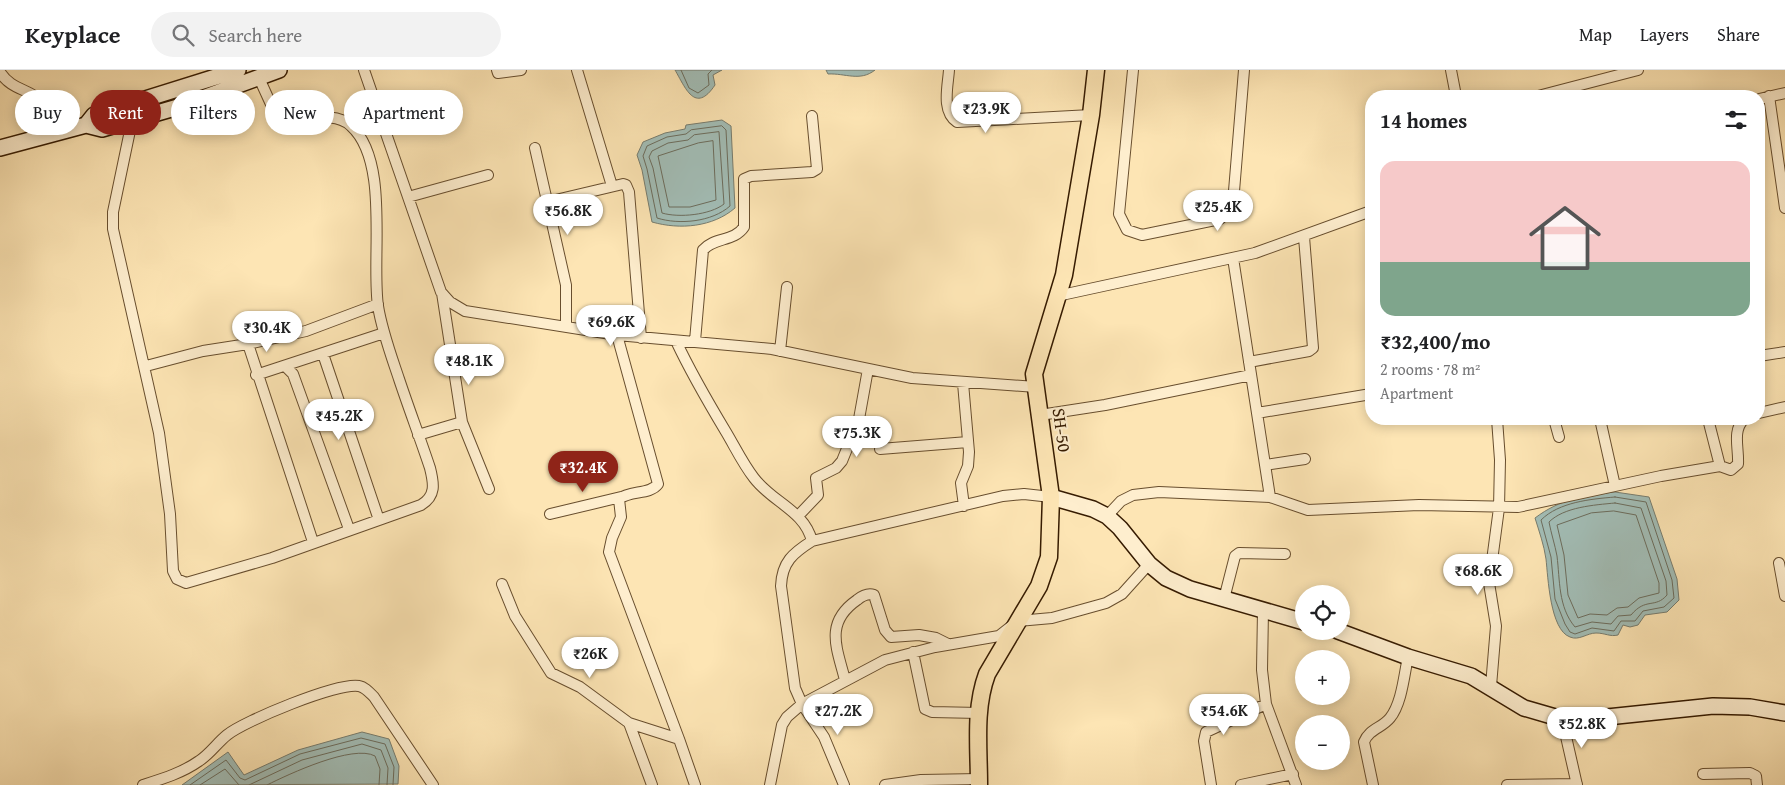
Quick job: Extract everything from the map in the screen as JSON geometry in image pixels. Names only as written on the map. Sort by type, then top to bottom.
[{"type":"main road","name":"SH-50","points":[[979,782],[980,698],[987,674],[1039,586],[1049,557],[1051,497],[1034,374],[1064,275],[1091,115],[1096,70]]},
{"type":"street","points":[[86,125],[94,115],[232,77],[258,78],[279,70]]},
{"type":"street","points":[[364,70],[442,292],[462,422],[489,489]]},
{"type":"street","points":[[497,70],[498,72],[521,70]]},
{"type":"street","points":[[577,70],[612,186]]},
{"type":"street","points":[[949,70],[948,109],[957,122],[1091,115]]},
{"type":"street","points":[[1132,70],[1119,214],[1127,230],[1142,236],[1220,219],[1228,212],[1234,191],[1244,70]]},
{"type":"street","points":[[1451,70],[1455,90]]},
{"type":"street","points":[[1557,90],[1607,74],[1638,70]]},
{"type":"street","points":[[0,72],[12,86],[22,90]]},
{"type":"street","points":[[161,108],[232,77]]},
{"type":"street","points":[[129,135],[113,220],[160,433],[170,514],[173,571],[177,579],[186,583],[272,558],[420,505],[431,497],[433,480],[384,333],[378,304],[376,195],[373,176],[362,140],[350,124],[342,120],[319,118],[281,120],[275,113],[258,78]]},
{"type":"street","points":[[1765,97],[1785,93]]},
{"type":"street","points":[[1765,102],[1785,208]]},
{"type":"street","points":[[695,341],[703,250],[712,243],[734,237],[744,226],[744,179],[751,176],[812,172],[817,169],[812,116]]},
{"type":"street","points":[[80,126],[90,126]]},
{"type":"street","points":[[0,148],[46,135]]},
{"type":"street","points":[[535,148],[566,285],[566,327]]},
{"type":"street","points":[[408,197],[488,175]]},
{"type":"street","points":[[548,202],[623,184],[629,192],[641,338]]},
{"type":"street","points":[[1057,296],[1233,258],[1304,237],[1365,214]]},
{"type":"street","points":[[1249,362],[1309,351],[1313,348],[1304,237]]},
{"type":"street","points":[[1233,258],[1270,497]]},
{"type":"street","points":[[780,351],[786,286]]},
{"type":"street","points":[[442,292],[450,302],[465,311],[617,335],[695,341],[780,351],[912,378],[1036,387]]},
{"type":"street","points":[[146,366],[203,351],[248,344],[306,331],[378,304]]},
{"type":"street","points":[[256,375],[384,333]]},
{"type":"street","points":[[550,514],[656,487],[658,480],[617,335]]},
{"type":"street","points":[[676,341],[691,373],[754,479],[769,494],[798,516],[809,528],[812,541]]},
{"type":"street","points":[[248,344],[256,375],[313,542]]},
{"type":"street","points":[[1765,355],[1785,352]]},
{"type":"street","points":[[323,354],[379,520]]},
{"type":"street","points":[[285,366],[293,374],[350,529]]},
{"type":"street","points":[[798,516],[818,495],[816,478],[836,468],[842,461],[859,419],[868,369]]},
{"type":"street","points":[[1040,415],[1105,405],[1251,375]]},
{"type":"street","points":[[963,383],[969,459],[961,482],[964,506]]},
{"type":"street","points":[[1257,413],[1365,395]]},
{"type":"street","points":[[1765,412],[1785,408]]},
{"type":"street","points":[[418,435],[462,422]]},
{"type":"street","points":[[1490,686],[1496,626],[1489,583],[1499,508],[1500,460],[1497,425]]},
{"type":"street","points":[[1556,425],[1559,437]]},
{"type":"street","points":[[1601,425],[1615,486]]},
{"type":"street","points":[[1710,425],[1720,466]]},
{"type":"street","points":[[1107,516],[1121,501],[1146,493],[1270,497],[1308,510],[1419,505],[1518,507],[1720,466],[1731,470],[1738,464],[1736,434],[1739,425]]},
{"type":"street","points":[[880,449],[968,442]]},
{"type":"street","points":[[1265,465],[1305,459]]},
{"type":"street","points":[[844,785],[824,737],[802,704],[793,679],[782,601],[782,573],[792,556],[812,541],[1003,496],[1024,494],[1051,497],[1093,509],[1107,516],[1120,528],[1149,564],[1166,578],[1190,589],[1295,619]]},
{"type":"street","points":[[621,497],[619,502],[621,517],[609,546],[610,559],[695,785]]},
{"type":"street","points":[[1224,599],[1235,556],[1244,553],[1285,554]]},
{"type":"street","points":[[1779,563],[1785,596]]},
{"type":"street","points":[[770,785],[782,725],[787,717],[802,704],[884,660],[948,644],[999,636],[1018,621],[1052,618],[1106,603],[1122,594],[1149,564]]},
{"type":"street","points":[[502,584],[514,616],[551,673],[580,687],[629,723],[679,739]]},
{"type":"street","points":[[846,680],[834,633],[840,617],[848,607],[870,594],[874,595],[885,630],[891,637],[928,636],[948,644]]},
{"type":"street","points":[[1263,610],[1262,670],[1266,704],[1296,785]]},
{"type":"street","points":[[1350,635],[1408,657],[1471,676],[1524,708],[1562,719],[1588,719],[1712,706],[1750,707],[1785,713]]},
{"type":"street","points":[[913,652],[925,709],[932,712],[979,713]]},
{"type":"street","points":[[1373,785],[1364,742],[1366,736],[1382,725],[1393,713],[1408,657]]},
{"type":"street","points":[[143,785],[179,772],[199,761],[227,735],[242,725],[282,708],[337,689],[358,686],[366,689],[374,697],[433,785]]},
{"type":"street","points":[[1211,785],[1204,740],[1206,732],[1266,704]]},
{"type":"street","points":[[1507,785],[1577,784],[1562,719]]},
{"type":"street","points":[[629,723],[652,785]]},
{"type":"street","points":[[1703,774],[1750,773],[1756,776],[1757,785]]},
{"type":"street","points":[[1241,785],[1293,774]]},
{"type":"street","points":[[885,785],[921,780],[979,782]]},
{"type":"water","points":[[675,70],[722,70],[713,75],[715,85],[708,94],[702,98],[696,98],[687,90]]},
{"type":"water","points":[[826,70],[875,70],[864,76],[852,76],[828,74]]},
{"type":"water","points":[[722,120],[731,126],[735,208],[717,219],[696,225],[674,226],[652,222],[642,170],[637,155],[643,142],[665,133],[685,129],[686,125]]},
{"type":"water","points":[[1615,492],[1649,497],[1677,579],[1679,600],[1667,612],[1645,615],[1638,625],[1630,627],[1623,625],[1618,635],[1593,633],[1573,638],[1563,632],[1554,614],[1545,554],[1535,518],[1563,502]]},
{"type":"water","points":[[362,732],[389,739],[399,766],[398,784],[182,785],[228,752],[244,775],[298,750]]}]
